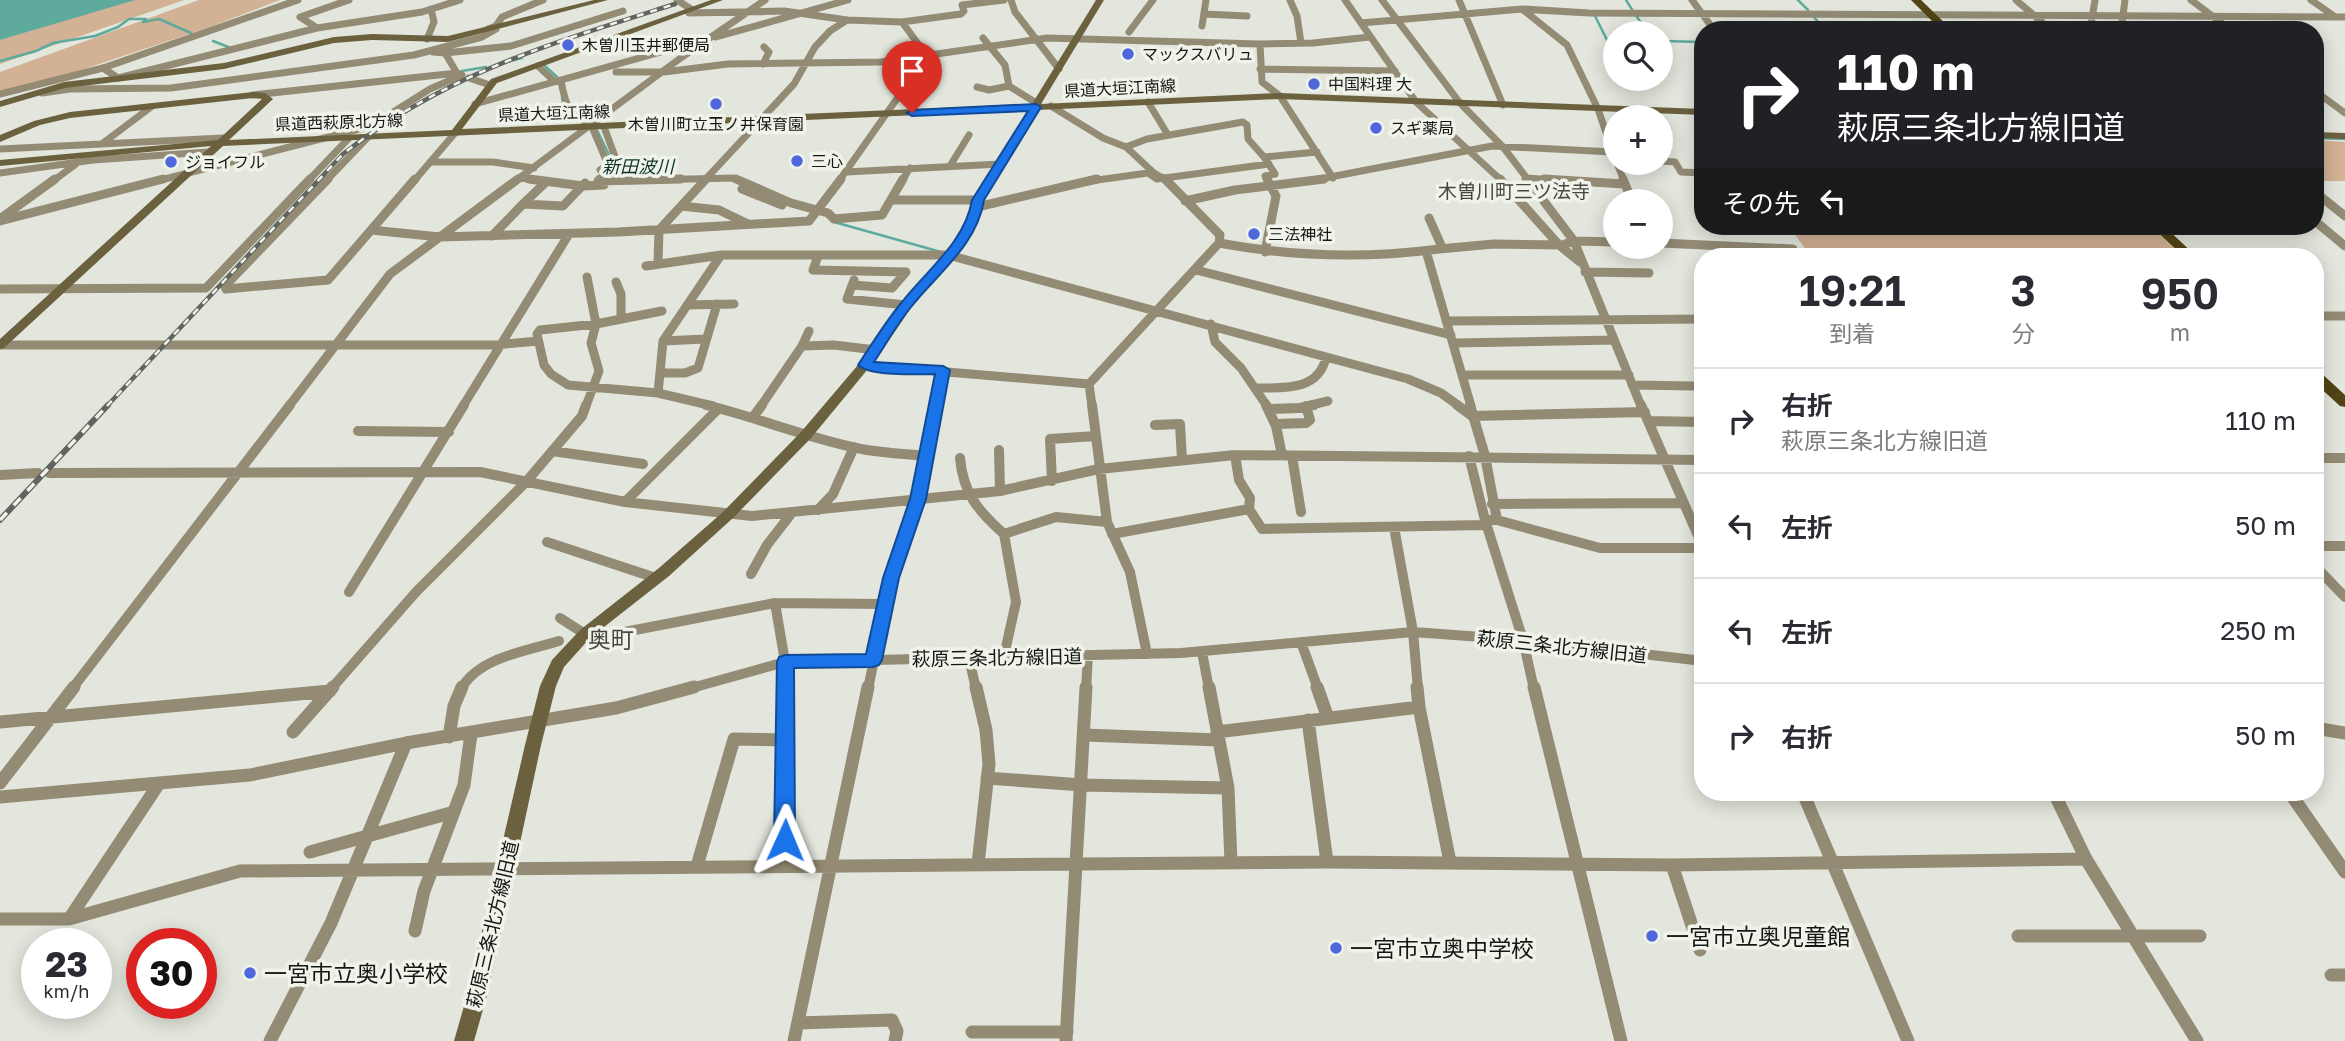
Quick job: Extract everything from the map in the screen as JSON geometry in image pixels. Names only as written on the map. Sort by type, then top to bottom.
[{"type":"main road","points":[[0,104],[64,85],[224,66],[348,38],[447,39],[496,29],[604,0]]},
{"type":"main road","points":[[455,133],[477,101],[497,80],[719,0]]},
{"type":"main road","points":[[539,722],[548,686],[558,664],[573,646],[729,515],[806,435],[865,365],[906,305],[957,247],[1000,164],[1100,0]]},
{"type":"main road","points":[[1916,0],[1938,21]]},
{"type":"main road","points":[[0,139],[53,118],[253,95],[262,95],[268,99],[0,345]]},
{"type":"main road","name":"県道大垣江南線","points":[[455,133],[1280,96],[1694,112]]},
{"type":"main road","name":"県道西萩原北方線","points":[[220,141],[455,133]]},
{"type":"main road","points":[[2324,135],[2345,136]]},
{"type":"main road","points":[[0,163],[220,141]]},
{"type":"main road","points":[[2167,235],[2181,248]]},
{"type":"main road","points":[[2324,383],[2345,403]]},
{"type":"main road","name":"萩原三条北方線旧道","points":[[464,1041],[478,992],[539,722]]},
{"type":"street","points":[[0,94],[103,68],[298,0]]},
{"type":"street","points":[[317,28],[300,18],[349,0]]},
{"type":"street","points":[[103,68],[118,78],[317,28],[431,9],[460,0]]},
{"type":"street","points":[[477,33],[496,26],[502,16],[543,0]]},
{"type":"street","points":[[677,0],[691,12],[798,12],[847,20],[902,22],[961,14],[964,11],[962,5],[971,2],[1004,0]]},
{"type":"street","points":[[0,783],[390,274],[710,37],[765,0]]},
{"type":"street","points":[[477,101],[836,0]]},
{"type":"street","points":[[798,12],[848,0]]},
{"type":"street","points":[[1011,0],[1015,12],[1059,69]]},
{"type":"street","points":[[1129,32],[1153,0]]},
{"type":"street","points":[[1202,26],[1206,0]]},
{"type":"street","points":[[1290,0],[1297,16],[1301,43]]},
{"type":"street","points":[[1345,0],[1416,102],[1471,150],[1518,197],[1559,245],[1580,262]]},
{"type":"street","points":[[1382,0],[1460,103],[1503,147],[1574,242],[1580,262],[1694,527]]},
{"type":"street","points":[[1459,0],[1503,105]]},
{"type":"street","points":[[1692,0],[1708,21]]},
{"type":"street","points":[[2016,0],[2040,21]]},
{"type":"street","points":[[2091,21],[2095,0]]},
{"type":"street","points":[[2123,21],[2126,0]]},
{"type":"street","points":[[2191,0],[2218,21]]},
{"type":"street","points":[[2311,0],[2336,17]]},
{"type":"street","points":[[427,39],[434,22],[431,9]]},
{"type":"street","points":[[1361,23],[1522,9],[1636,9],[1702,13],[1809,9],[2345,17]]},
{"type":"street","points":[[1522,9],[1567,45],[1603,123]]},
{"type":"street","points":[[433,52],[511,46],[623,11]]},
{"type":"street","points":[[1204,14],[1247,16]]},
{"type":"street","points":[[658,263],[659,230],[794,84],[801,63],[830,30],[847,20]]},
{"type":"street","points":[[902,22],[927,56]]},
{"type":"street","points":[[29,94],[70,89],[171,88],[433,52],[482,37],[496,29]]},
{"type":"street","points":[[616,72],[664,72],[714,65],[881,62],[1036,39],[1260,44],[1370,37]]},
{"type":"street","points":[[983,38],[1004,61],[1009,86],[1037,105]]},
{"type":"street","points":[[1260,44],[1262,82],[1280,96],[1333,178]]},
{"type":"street","points":[[763,64],[769,52],[764,47]]},
{"type":"street","points":[[1,218],[371,126],[421,94],[462,75],[457,73],[445,53]]},
{"type":"street","points":[[370,230],[440,237],[492,236],[809,221],[927,56]]},
{"type":"street","points":[[523,204],[563,206],[608,165],[591,126],[573,117],[567,109],[557,80],[538,66]]},
{"type":"street","points":[[1260,69],[1395,71]]},
{"type":"street","points":[[280,91],[289,71]]},
{"type":"street","points":[[253,95],[457,73]]},
{"type":"street","points":[[469,78],[490,85]]},
{"type":"street","points":[[977,87],[989,90],[1009,86]]},
{"type":"street","points":[[2324,98],[2345,113]]},
{"type":"street","points":[[1148,102],[1168,135]]},
{"type":"street","points":[[1051,106],[1103,138],[1126,147],[1162,177],[1212,224],[1220,235],[1219,243],[1196,270],[1089,384]]},
{"type":"street","points":[[99,147],[151,107]]},
{"type":"street","points":[[1126,147],[1168,135],[1242,122],[1247,125],[1248,139],[1275,174],[1265,176],[1276,196],[1265,252]]},
{"type":"street","points":[[604,127],[617,162],[598,181],[727,182],[816,214],[828,213],[834,219],[882,215],[910,168]]},
{"type":"street","points":[[368,137],[234,276],[225,286],[226,289],[257,284],[300,285],[328,280],[455,133]]},
{"type":"street","points":[[950,166],[969,135]]},
{"type":"street","points":[[0,289],[206,288],[349,138]]},
{"type":"street","points":[[0,149],[72,149],[220,141]]},
{"type":"street","points":[[1185,201],[1227,191],[1333,178],[1471,150],[1503,147],[1603,157]]},
{"type":"street","points":[[0,173],[83,159],[208,152]]},
{"type":"street","points":[[892,200],[978,204],[1098,179],[1148,173],[1157,179],[1317,152]]},
{"type":"street","points":[[1,218],[83,159]]},
{"type":"street","points":[[430,162],[493,162],[534,168]]},
{"type":"street","points":[[1673,162],[1681,172],[1694,173]]},
{"type":"street","points":[[846,172],[1000,164]]},
{"type":"street","points":[[1621,175],[1626,189]]},
{"type":"street","points":[[520,177],[583,186],[705,181]]},
{"type":"street","points":[[1525,178],[1624,184]]},
{"type":"street","points":[[492,236],[546,182]]},
{"type":"street","points":[[2324,199],[2345,216]]},
{"type":"street","points":[[681,206],[719,210],[751,225]]},
{"type":"street","points":[[1429,218],[1441,245],[1439,248]]},
{"type":"street","points":[[2324,228],[2345,246]]},
{"type":"street","points":[[349,592],[504,344],[569,234]]},
{"type":"street","points":[[1219,243],[1265,252],[1337,259],[1482,245],[1603,242]]},
{"type":"street","points":[[1673,244],[1760,248]]},
{"type":"street","points":[[1426,251],[1485,456],[1492,504],[1489,522]]},
{"type":"street","points":[[658,393],[663,341],[721,255]]},
{"type":"street","points":[[646,266],[721,255],[948,255],[1156,312],[1211,324],[1427,386],[1472,416],[1647,417],[1694,421]]},
{"type":"street","points":[[818,256],[813,270],[906,272],[892,288],[852,285]]},
{"type":"street","points":[[1196,270],[1452,339],[1614,340]]},
{"type":"street","points":[[857,271],[847,299],[906,305]]},
{"type":"street","points":[[1585,272],[1649,273]]},
{"type":"street","points":[[293,732],[416,592],[526,482],[582,416],[599,371],[591,343],[596,324],[587,277]]},
{"type":"street","points":[[616,282],[621,294],[621,318]]},
{"type":"street","points":[[687,304],[734,304]]},
{"type":"street","points":[[661,373],[685,373],[698,368],[718,304]]},
{"type":"street","points":[[662,311],[596,324],[540,330],[537,334],[544,365],[551,374],[568,385],[658,393],[754,416],[806,435],[854,447],[884,454],[926,456]]},
{"type":"street","points":[[2324,316],[2345,316]]},
{"type":"street","points":[[1446,321],[1694,319]]},
{"type":"street","points":[[1211,324],[1215,342],[1225,350],[1256,388],[1276,424],[1287,455],[1301,512]]},
{"type":"street","points":[[754,416],[802,346],[808,331]]},
{"type":"street","points":[[663,341],[705,339]]},
{"type":"street","points":[[0,345],[504,344],[538,341]]},
{"type":"street","points":[[802,346],[834,345],[876,350]]},
{"type":"street","points":[[1256,388],[1287,387],[1315,379],[1321,372],[1326,357]]},
{"type":"street","points":[[865,365],[1089,384]]},
{"type":"street","points":[[794,1041],[891,578],[918,499],[943,370]]},
{"type":"street","points":[[1463,375],[1630,380],[1693,386]]},
{"type":"street","points":[[1089,384],[1107,522],[1130,572],[1147,654]]},
{"type":"street","points":[[1268,409],[1328,401]]},
{"type":"street","points":[[1276,424],[1306,424],[1310,420],[1306,406]]},
{"type":"street","points":[[625,502],[718,409]]},
{"type":"street","points":[[1155,425],[1180,424],[1182,460]]},
{"type":"street","points":[[358,430],[449,432]]},
{"type":"street","points":[[1052,481],[1050,439],[1096,436]]},
{"type":"street","points":[[818,510],[833,494],[854,447]]},
{"type":"street","points":[[999,450],[1000,491]]},
{"type":"street","points":[[552,451],[643,464]]},
{"type":"street","points":[[0,475],[480,472],[625,502],[729,515],[791,514],[1000,491],[1099,469],[1236,455],[1694,460]]},
{"type":"street","points":[[1236,455],[1239,480],[1250,498],[1249,509],[1262,529],[1489,522],[1600,548],[1694,547]]},
{"type":"street","points":[[1469,456],[1523,640],[1574,862],[1621,1041]]},
{"type":"street","points":[[960,458],[965,494],[978,512],[1003,534],[1016,604],[1014,617],[1004,639],[1004,656]]},
{"type":"street","points":[[2324,458],[2345,458]]},
{"type":"street","points":[[1492,504],[1683,503]]},
{"type":"street","points":[[1112,534],[1249,509]]},
{"type":"street","points":[[751,573],[767,545],[791,514]]},
{"type":"street","points":[[1003,534],[1056,517],[1107,522]]},
{"type":"street","points":[[1394,527],[1413,632],[1419,707],[1450,862]]},
{"type":"street","points":[[547,542],[656,578]]},
{"type":"street","points":[[2324,546],[2345,545]]},
{"type":"street","points":[[2324,575],[2345,597]]},
{"type":"street","points":[[559,641],[559,632],[564,621],[585,634],[621,633],[775,603],[887,604]]},
{"type":"street","points":[[775,603],[785,662],[784,866]]},
{"type":"street","name":"萩原三条北方線旧道","points":[[539,722],[616,708],[785,662],[1202,652],[1413,632],[1523,640],[1694,660]]},
{"type":"street","points":[[449,737],[458,695],[467,679],[484,668],[559,641],[573,646]]},
{"type":"street","points":[[1301,642],[1328,718]]},
{"type":"street","points":[[1202,652],[1228,789],[1231,863]]},
{"type":"street","points":[[972,1032],[1066,1037],[1088,655]]},
{"type":"street","points":[[969,658],[986,730],[989,764],[978,864]]},
{"type":"street","points":[[0,722],[330,691]]},
{"type":"street","points":[[1084,735],[1218,736],[1250,726],[1419,707]]},
{"type":"street","points":[[1308,720],[1327,862]]},
{"type":"street","points":[[0,797],[250,775],[406,743],[539,722]]},
{"type":"street","points":[[2324,730],[2345,733]]},
{"type":"street","points":[[415,931],[424,891],[464,785],[471,734]]},
{"type":"street","points":[[697,866],[734,739],[786,740]]},
{"type":"street","points":[[270,1041],[331,923],[406,743]]},
{"type":"street","points":[[987,778],[1082,785],[1228,789]]},
{"type":"street","points":[[69,919],[158,785]]},
{"type":"street","points":[[1805,801],[1908,1041]]},
{"type":"street","points":[[2058,801],[2087,859],[2197,1041]]},
{"type":"street","points":[[2296,801],[2345,872]]},
{"type":"street","points":[[310,852],[454,812]]},
{"type":"street","points":[[0,919],[69,919],[240,871],[505,870],[830,864],[1672,864],[2087,859]]},
{"type":"street","points":[[1672,864],[1700,950]]},
{"type":"street","points":[[2018,936],[2200,936]]},
{"type":"street","points":[[798,1023],[892,1020],[897,1031],[895,1041]]},
{"type":"shaded area","points":[[130,0],[184,0],[0,64],[0,40]]},
{"type":"shaded area","points":[[199,0],[280,0],[210,27],[0,97],[0,72]]},
{"type":"shaded area","points":[[2324,141],[2345,142],[2345,181],[2324,181]]},
{"type":"shaded area","points":[[1795,235],[2160,235],[2174,248],[1805,248]]},
{"type":"water","points":[[0,0],[135,0],[0,40]]},
{"type":"waterway","points":[[1626,0],[1633,11]]},
{"type":"waterway","points":[[1798,0],[1808,10]]},
{"type":"waterway","points":[[1594,14],[1603,32]]},
{"type":"waterway","points":[[1635,14],[1640,21]]},
{"type":"waterway","points":[[1813,16],[1817,21]]},
{"type":"waterway","points":[[0,61],[36,51],[53,43],[95,36],[118,27],[129,19],[146,19],[143,22],[159,19],[191,33]]},
{"type":"waterway","points":[[213,41],[231,48]]},
{"type":"waterway","points":[[1673,41],[1694,42]]},
{"type":"waterway","name":"新田波川","points":[[496,65],[522,58]]},
{"type":"waterway","name":"新田波川","points":[[545,66],[557,77]]},
{"type":"waterway","name":"新田波川","points":[[462,71],[486,67]]},
{"type":"waterway","name":"新田波川","points":[[562,98],[564,110],[578,121]]},
{"type":"waterway","name":"新田波川","points":[[597,130],[613,163]]},
{"type":"waterway","points":[[2324,138],[2345,139]]},
{"type":"waterway","name":"新田波川","points":[[834,222],[941,252]]},
{"type":"railway","points":[[107,406],[343,154],[382,126],[421,102],[502,63],[586,32],[675,4]]},
{"type":"railway","points":[[0,520],[108,405]]},
{"type":"place","name":"木曽川玉井郵便局","points":[[568,45]]},
{"type":"place","name":"マックスバリュ","points":[[1128,54]]},
{"type":"place","name":"中国料理 大","points":[[1314,84]]},
{"type":"place","name":"木曽川町立玉ノ井保育園","points":[[716,104]]},
{"type":"place","name":"スギ薬局","points":[[1376,128]]},
{"type":"place","name":"三心","points":[[797,161]]},
{"type":"place","name":"ジョイフル","points":[[171,162]]},
{"type":"place","name":"三法神社","points":[[1254,234]]},
{"type":"place","name":"一宮市立奥児童館","points":[[1652,936]]},
{"type":"place","name":"一宮市立奥中学校","points":[[1336,948]]},
{"type":"place","name":"一宮市立奥小学校","points":[[250,973]]},
{"type":"district","name":"木曽川町三ツ法寺","points":[[1514,190]]},
{"type":"district","name":"奥町","points":[[611,639]]},
{"type":"route","points":[[785,840],[785,662],[873,660],[891,578],[918,499],[943,370],[894,369],[865,365],[906,305],[957,247],[976,212],[978,200],[1036,107],[912,113]]}]
